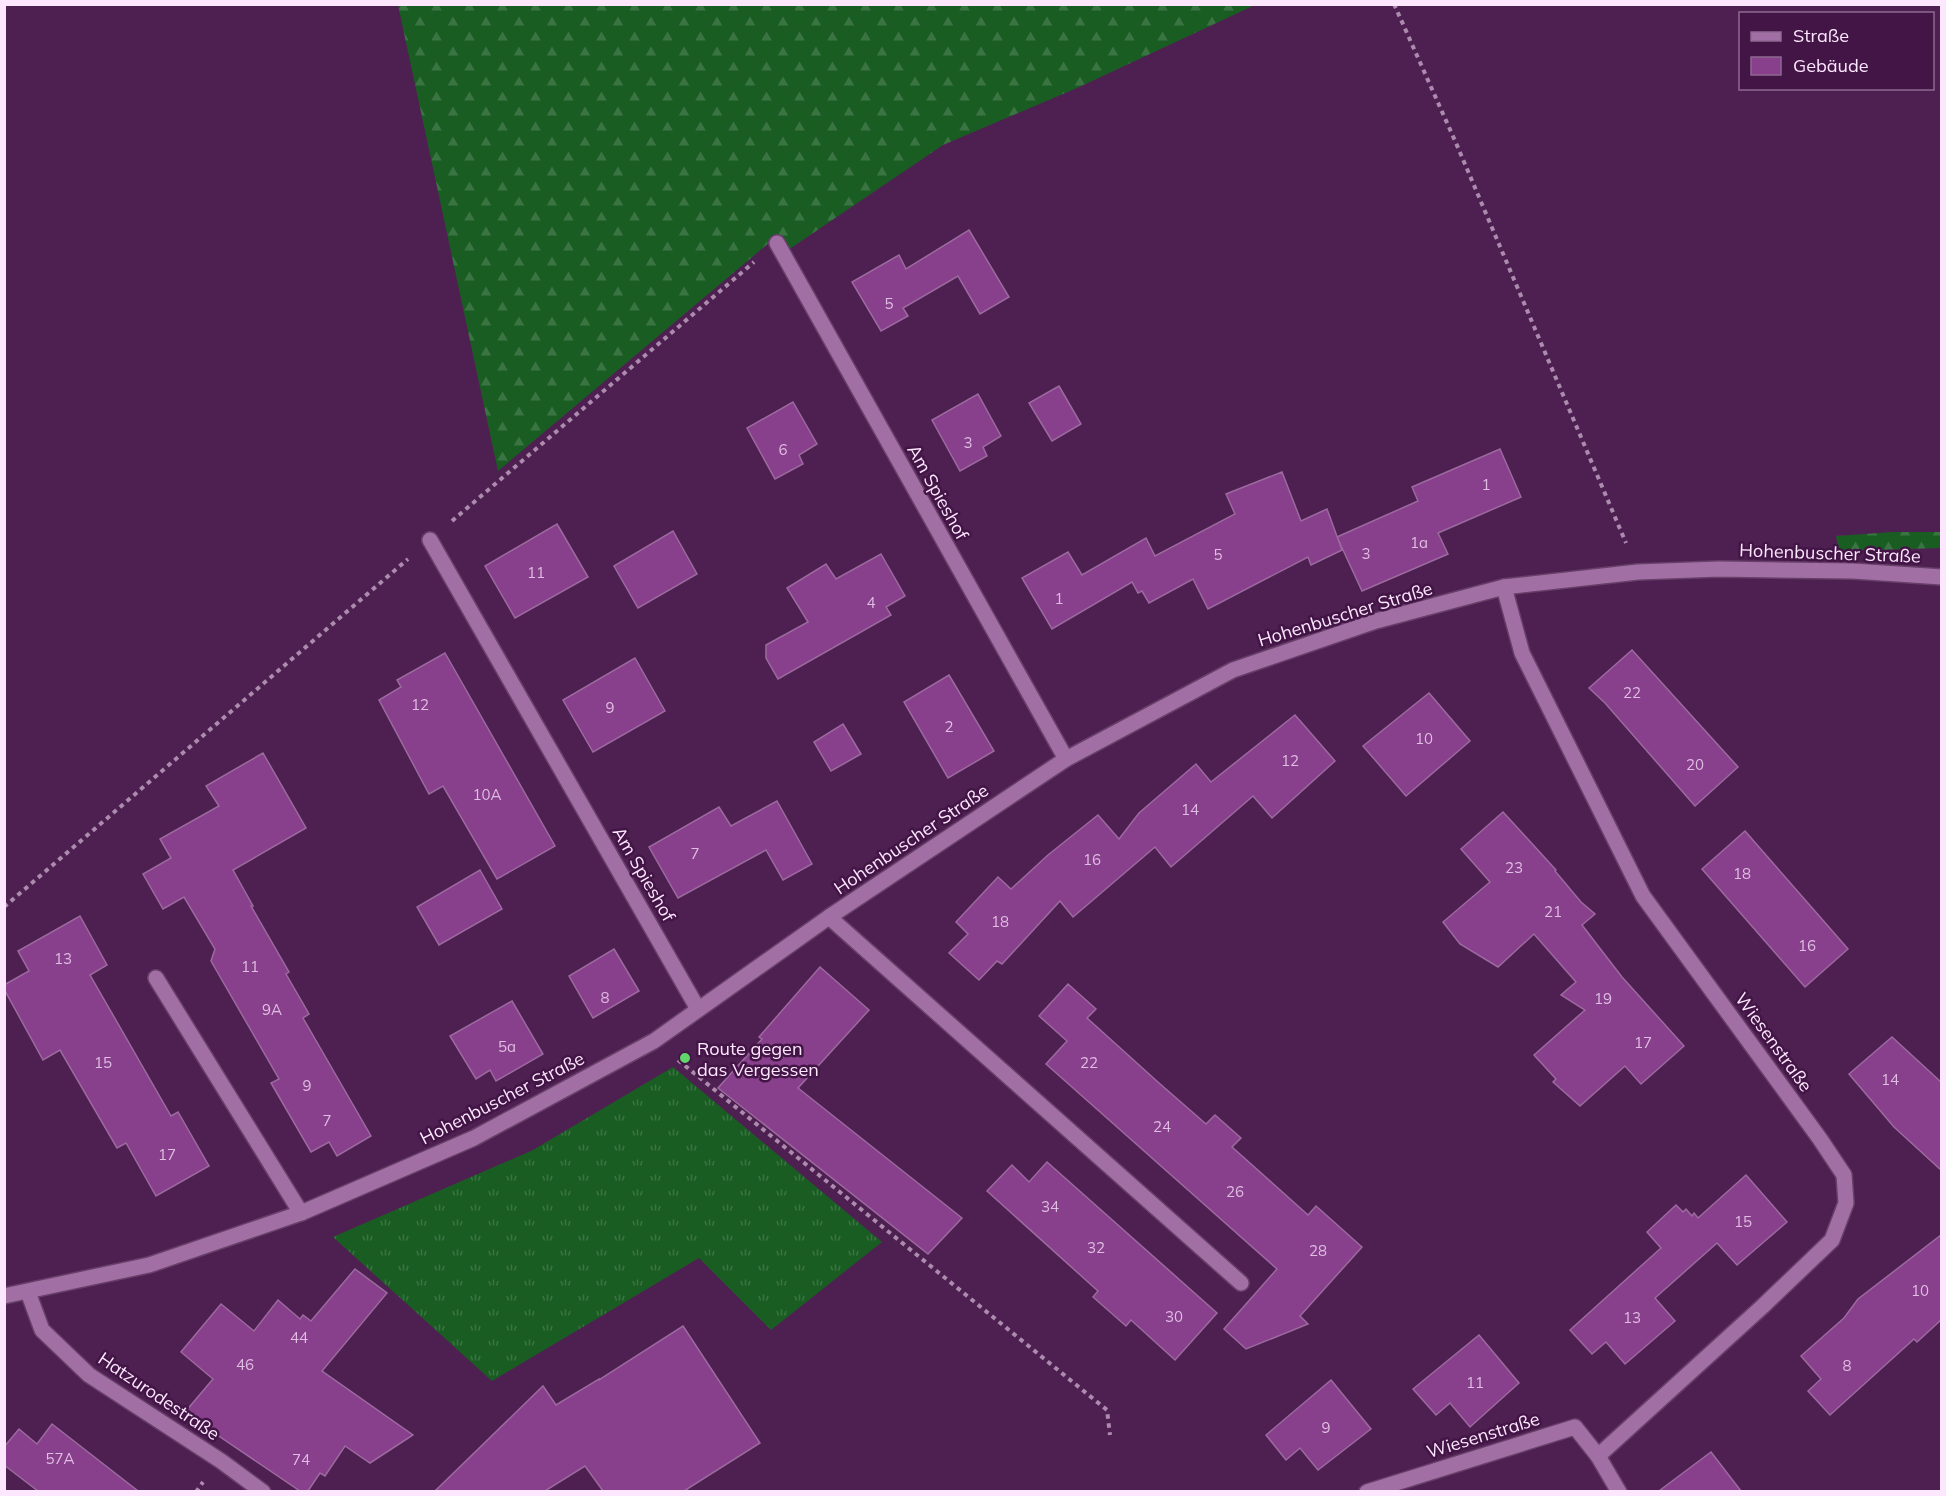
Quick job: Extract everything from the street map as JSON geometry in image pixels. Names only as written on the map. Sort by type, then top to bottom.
[{"type":"street","name":"Am Spieshof","points":[[777,243],[1066,759]]},
{"type":"street","name":"Am Spieshof","points":[[430,540],[698,1009]]},
{"type":"street","name":"Hohenbuscher Straße","points":[[4,1296],[149,1265],[301,1213],[474,1138],[654,1041],[829,917],[1066,759],[1233,670],[1376,621],[1504,587],[1638,572],[1719,569],[1830,570],[1941,578]]},
{"type":"street","name":"Wiesenstraße","points":[[1504,587],[1522,653],[1643,896],[1813,1129],[1844,1176],[1846,1203],[1832,1239],[1763,1306],[1598,1456]]},
{"type":"street","name":"Hohenbuscher Straße","points":[[829,917],[1241,1283]]},
{"type":"street","points":[[156,978],[301,1213]]},
{"type":"street","name":"Hatzurodestraße","points":[[28,1292],[42,1330],[89,1375],[221,1461],[262,1491]]},
{"type":"street","name":"Wiesenstraße","points":[[1367,1491],[1575,1427],[1598,1456],[1619,1491]]},
{"type":"path","points":[[1394,4],[1461,154],[1638,572]]},
{"type":"path","points":[[4,907],[777,243]]},
{"type":"path","points":[[654,1041],[1107,1410],[1110,1435]]},
{"type":"green space","points":[[398,5],[1255,5],[1077,88],[943,145],[788,250],[776,237],[498,471]]},
{"type":"green space","points":[[1893,532],[1941,532],[1941,548],[1839,551],[1836,536]]},
{"type":"green space","points":[[673,1067],[882,1242],[771,1330],[699,1258],[492,1381],[333,1237],[533,1150]]},
{"type":"building","points":[[969,230],[1009,297],[980,314],[958,276],[903,308],[908,316],[881,331],[852,282],[899,255],[906,269]]},
{"type":"building","points":[[1059,386],[1081,424],[1052,441],[1029,403]]},
{"type":"building","points":[[978,394],[1001,436],[983,447],[987,456],[960,471],[932,420]]},
{"type":"building","points":[[793,402],[817,444],[799,455],[803,464],[775,479],[747,428]]},
{"type":"building","points":[[1500,449],[1521,497],[1438,533],[1448,554],[1362,591],[1337,537],[1418,501],[1412,487]]},
{"type":"building","points":[[1282,472],[1301,521],[1327,509],[1342,550],[1311,565],[1308,557],[1208,609],[1193,579],[1149,603],[1142,591],[1138,593],[1132,582],[1052,629],[1022,578],[1068,552],[1082,575],[1146,538],[1155,556],[1235,514],[1226,494]]},
{"type":"building","points":[[557,524],[588,577],[515,618],[485,566]]},
{"type":"building","points":[[673,531],[697,574],[638,608],[614,566]]},
{"type":"building","points":[[881,554],[905,596],[886,607],[891,615],[778,679],[766,658],[766,645],[808,622],[787,588],[826,564],[836,579]]},
{"type":"building","points":[[1632,650],[1738,767],[1695,806],[1605,703],[1589,688]]},
{"type":"building","points":[[445,653],[555,846],[497,879],[443,786],[429,794],[379,700],[401,687],[397,680]]},
{"type":"building","points":[[635,658],[665,711],[593,752],[563,700]]},
{"type":"building","points":[[949,675],[994,751],[948,778],[904,702]]},
{"type":"building","points":[[1429,693],[1470,741],[1406,796],[1363,746]]},
{"type":"building","points":[[1295,715],[1335,761],[1272,818],[1253,796],[1171,867],[1155,847],[1073,917],[1060,901],[1002,964],[997,961],[979,980],[949,953],[968,934],[956,922],[998,877],[1011,889],[1048,855],[1098,815],[1119,839],[1139,813],[1196,764],[1211,782]]},
{"type":"building","points":[[843,724],[861,754],[831,771],[814,742]]},
{"type":"building","points":[[263,753],[306,828],[233,870],[289,972],[286,974],[309,1014],[303,1018],[371,1136],[337,1156],[329,1142],[311,1152],[271,1083],[279,1079],[211,961],[215,949],[184,897],[163,909],[143,874],[171,858],[160,839],[219,806],[206,786]]},
{"type":"building","points":[[777,801],[812,864],[783,880],[766,850],[678,898],[649,847],[719,807],[731,826]]},
{"type":"building","points":[[1503,812],[1556,870],[1581,902],[1595,914],[1582,925],[1622,977],[1684,1046],[1641,1084],[1625,1066],[1580,1106],[1553,1082],[1556,1079],[1534,1055],[1585,1010],[1561,995],[1576,982],[1534,934],[1498,967],[1460,944],[1443,922],[1490,882],[1461,849]]},
{"type":"building","points":[[1745,831],[1848,949],[1805,987],[1702,869]]},
{"type":"building","points":[[480,870],[502,909],[439,945],[417,907]]},
{"type":"building","points":[[80,916],[107,965],[90,975],[171,1116],[178,1112],[209,1166],[156,1196],[126,1143],[117,1148],[60,1050],[43,1060],[4,989],[4,985],[29,971],[18,951]]},
{"type":"building","points":[[614,949],[639,991],[593,1018],[569,976]]},
{"type":"building","points":[[820,967],[869,1010],[798,1088],[962,1218],[928,1254],[718,1088],[762,1039],[759,1037]]},
{"type":"building","points":[[1068,984],[1096,1009],[1087,1018],[1159,1083],[1206,1124],[1215,1115],[1241,1138],[1232,1147],[1308,1215],[1316,1206],[1362,1247],[1300,1316],[1308,1324],[1246,1349],[1224,1329],[1277,1269],[1046,1064],[1067,1041],[1039,1016]]},
{"type":"building","points":[[512,1001],[543,1054],[496,1081],[490,1070],[476,1079],[450,1036]]},
{"type":"building","points":[[1892,1037],[1941,1082],[1941,1170],[1894,1127],[1849,1074]]},
{"type":"building","points":[[1047,1162],[1217,1313],[1175,1360],[1131,1320],[1126,1326],[1093,1297],[1098,1291],[987,1191],[1012,1165],[1029,1182]]},
{"type":"building","points":[[1746,1175],[1787,1222],[1737,1265],[1717,1243],[1655,1298],[1675,1321],[1625,1364],[1606,1342],[1592,1354],[1570,1330],[1661,1248],[1647,1232],[1676,1205],[1683,1212],[1686,1209],[1692,1216],[1694,1213],[1698,1218]]},
{"type":"building","points":[[1941,1235],[1941,1320],[1917,1342],[1914,1339],[1830,1415],[1808,1391],[1821,1379],[1801,1356],[1844,1318],[1858,1299]]},
{"type":"building","points":[[355,1269],[387,1293],[322,1371],[413,1435],[370,1463],[345,1446],[325,1476],[320,1473],[308,1491],[300,1491],[201,1424],[186,1411],[213,1379],[181,1352],[221,1304],[254,1331],[278,1300],[300,1319],[303,1315],[311,1321]]},
{"type":"building","points":[[683,1326],[760,1443],[684,1491],[603,1491],[585,1466],[545,1491],[435,1491],[543,1386],[556,1405]]},
{"type":"building","points":[[1479,1335],[1519,1383],[1470,1427],[1450,1403],[1436,1415],[1413,1389]]},
{"type":"building","points":[[1331,1380],[1371,1429],[1318,1470],[1300,1448],[1286,1460],[1266,1435]]},
{"type":"building","points":[[52,1424],[138,1491],[38,1491],[4,1465],[4,1447],[19,1429],[37,1444]]},
{"type":"building","points":[[1711,1452],[1741,1491],[1659,1491]]},
{"type":"place","name":"Route gegen das Vergessen","points":[[685,1058]]}]
